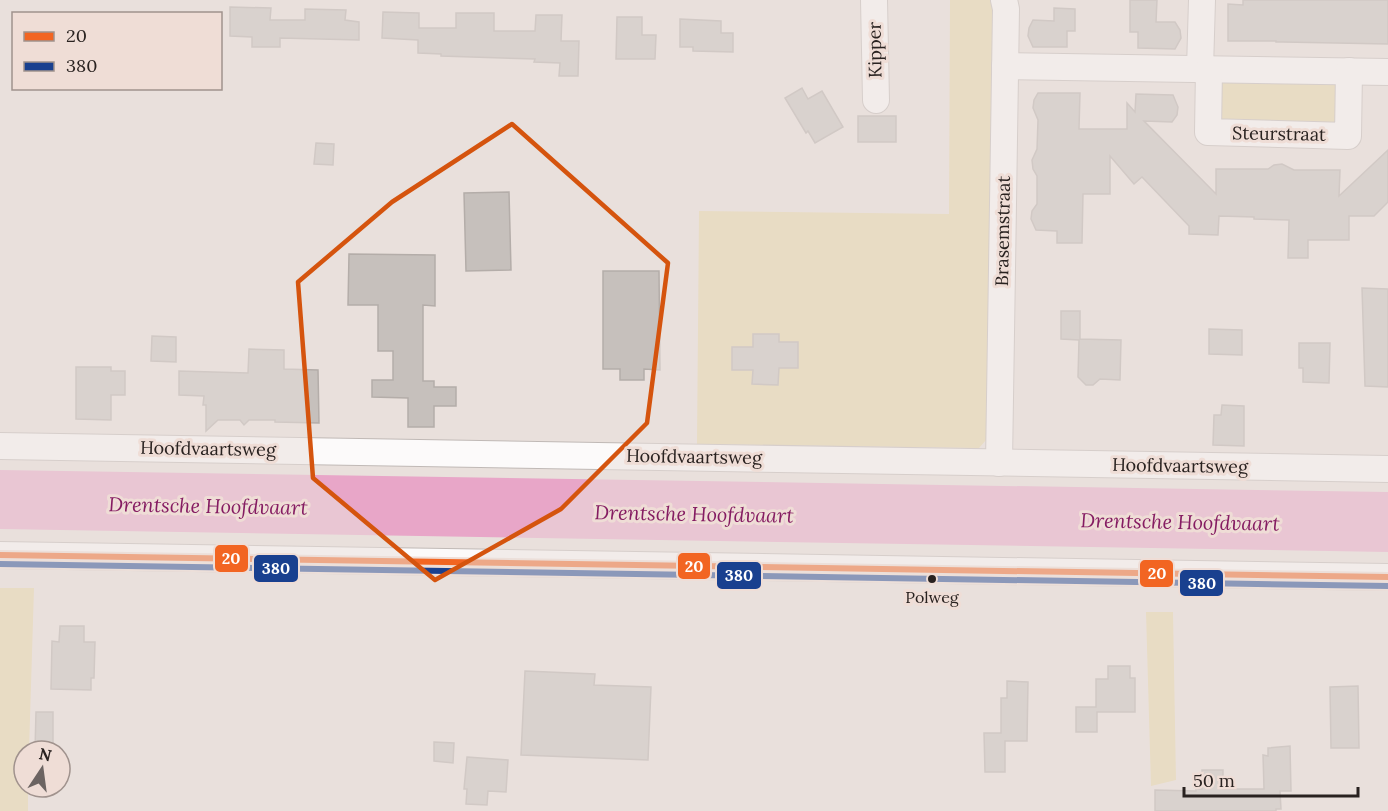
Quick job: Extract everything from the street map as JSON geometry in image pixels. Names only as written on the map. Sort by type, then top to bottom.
[{"type":"street","name":"Kipper","points":[[874,0],[876,100]]},
{"type":"street","name":"Brasemstraat","points":[[999,462],[1006,9],[1004,0]]},
{"type":"street","points":[[1202,0],[1204,69]]},
{"type":"street","points":[[1005,66],[1388,72]]},
{"type":"street","name":"Steurstraat","points":[[1204,69],[1208,132],[1348,136],[1349,71]]},
{"type":"street","name":"Hoofdvaartsweg","points":[[0,446],[1388,469]]},
{"type":"street","points":[[0,555],[1388,577]]},
{"type":"highlighted area","points":[[512,124],[668,263],[647,423],[561,509],[435,580],[313,478],[298,282],[392,202]]},
{"type":"shaded area","points":[[950,0],[995,0],[987,439],[979,448],[697,444],[699,211],[949,214]]},
{"type":"shaded area","points":[[1215,83],[1343,83],[1335,129],[1215,121]]},
{"type":"shaded area","points":[[0,588],[34,588],[29,739],[12,739],[12,799],[28,799],[28,811],[0,811]]},
{"type":"shaded area","points":[[1146,612],[1173,612],[1176,780],[1151,786]]},
{"type":"water","name":"Drentsche Hoofdvaart","points":[[0,470],[1388,492],[1388,552],[0,529]]},
{"type":"building","points":[[1130,0],[1157,0],[1156,22],[1175,22],[1180,30],[1181,38],[1175,49],[1138,48],[1138,32],[1130,32]]},
{"type":"building","points":[[1243,0],[1388,0],[1388,44],[1228,41],[1228,4],[1243,5]]},
{"type":"building","points":[[230,7],[271,8],[270,20],[305,20],[305,9],[346,10],[345,20],[359,22],[359,40],[280,38],[280,47],[252,47],[252,37],[230,36]]},
{"type":"building","points":[[1054,8],[1075,9],[1075,31],[1067,31],[1067,47],[1033,47],[1028,36],[1033,20],[1054,21]]},
{"type":"building","points":[[383,12],[419,13],[419,28],[456,28],[456,13],[494,13],[494,31],[535,31],[536,15],[562,15],[561,41],[579,41],[578,76],[559,76],[560,63],[534,62],[535,59],[441,56],[441,54],[418,53],[418,40],[382,38]]},
{"type":"building","points":[[617,17],[642,17],[642,35],[656,35],[655,59],[616,59]]},
{"type":"building","points":[[680,19],[721,21],[721,33],[733,33],[733,52],[693,51],[693,47],[680,47]]},
{"type":"building","points":[[802,88],[808,99],[822,91],[843,127],[815,143],[808,131],[806,133],[785,98]]},
{"type":"building","points":[[1038,93],[1080,93],[1079,129],[1127,129],[1127,103],[1135,112],[1136,94],[1173,95],[1178,107],[1177,115],[1172,122],[1144,121],[1216,194],[1216,169],[1268,169],[1282,164],[1294,170],[1340,170],[1339,196],[1388,150],[1388,202],[1374,216],[1349,216],[1349,240],[1308,240],[1308,258],[1288,258],[1289,220],[1219,216],[1218,235],[1189,234],[1189,226],[1142,177],[1134,184],[1110,156],[1110,194],[1083,194],[1082,243],[1057,243],[1057,231],[1036,230],[1031,219],[1032,211],[1037,204],[1037,176],[1032,160],[1037,149],[1038,120],[1033,108]]},
{"type":"building","points":[[858,116],[896,116],[896,142],[858,142]]},
{"type":"building","points":[[316,143],[334,144],[333,165],[314,164]]},
{"type":"building","points":[[509,192],[511,270],[466,271],[464,193]]},
{"type":"building","points":[[349,254],[435,255],[435,306],[423,305],[423,381],[434,381],[434,387],[456,387],[456,406],[434,406],[434,427],[408,427],[408,398],[372,397],[372,380],[393,380],[393,351],[378,351],[378,305],[348,305]]},
{"type":"building","points":[[603,271],[659,271],[660,370],[644,369],[644,380],[620,380],[620,369],[603,369]]},
{"type":"building","points":[[1362,288],[1388,289],[1388,387],[1365,386]]},
{"type":"building","points":[[1061,311],[1080,311],[1080,339],[1121,340],[1120,380],[1100,379],[1093,385],[1086,385],[1078,377],[1079,340],[1061,339]]},
{"type":"building","points":[[1209,329],[1242,330],[1242,355],[1209,354]]},
{"type":"building","points":[[753,334],[779,334],[779,342],[798,342],[798,368],[779,368],[778,385],[752,384],[753,370],[732,370],[732,347],[753,347]]},
{"type":"building","points":[[152,336],[176,337],[176,362],[151,361]]},
{"type":"building","points":[[1299,343],[1330,343],[1329,383],[1303,382],[1303,368],[1299,368]]},
{"type":"building","points":[[249,349],[284,350],[284,369],[318,370],[319,423],[249,420],[244,425],[240,420],[218,420],[206,431],[204,396],[179,395],[179,371],[248,373]]},
{"type":"building","points":[[76,367],[111,367],[111,371],[125,371],[125,395],[111,395],[111,420],[76,419]]},
{"type":"building","points":[[1222,405],[1244,406],[1244,446],[1213,445],[1214,415],[1221,415]]},
{"type":"building","points":[[60,626],[84,626],[84,642],[95,642],[94,678],[91,678],[91,690],[51,689],[52,641],[59,642]]},
{"type":"building","points":[[1108,666],[1130,666],[1130,678],[1135,678],[1135,712],[1097,712],[1097,732],[1076,732],[1076,707],[1096,707],[1096,679],[1108,679]]},
{"type":"building","points":[[525,671],[595,674],[594,685],[651,687],[648,760],[521,755]]},
{"type":"building","points":[[1007,681],[1028,682],[1027,741],[1005,741],[1005,772],[985,772],[984,733],[1001,733],[1001,698],[1007,698]]},
{"type":"building","points":[[1358,686],[1359,748],[1331,748],[1330,687]]},
{"type":"building","points":[[36,712],[53,712],[53,739],[35,739]]},
{"type":"building","points":[[434,742],[454,743],[453,763],[434,761]]},
{"type":"building","points":[[1290,746],[1291,791],[1280,791],[1281,809],[1276,809],[1276,811],[1155,811],[1155,790],[1196,791],[1196,789],[1202,789],[1202,770],[1223,770],[1223,789],[1264,789],[1263,755],[1268,756],[1268,748]]},
{"type":"building","points":[[467,757],[508,760],[506,792],[488,791],[487,805],[466,804],[467,789],[464,789]]},
{"type":"transit line","name":"20","points":[[0,555],[1388,577]]},
{"type":"transit line","name":"380","points":[[0,564],[1388,586]]},
{"type":"place","name":"Polweg","points":[[932,579]]}]
